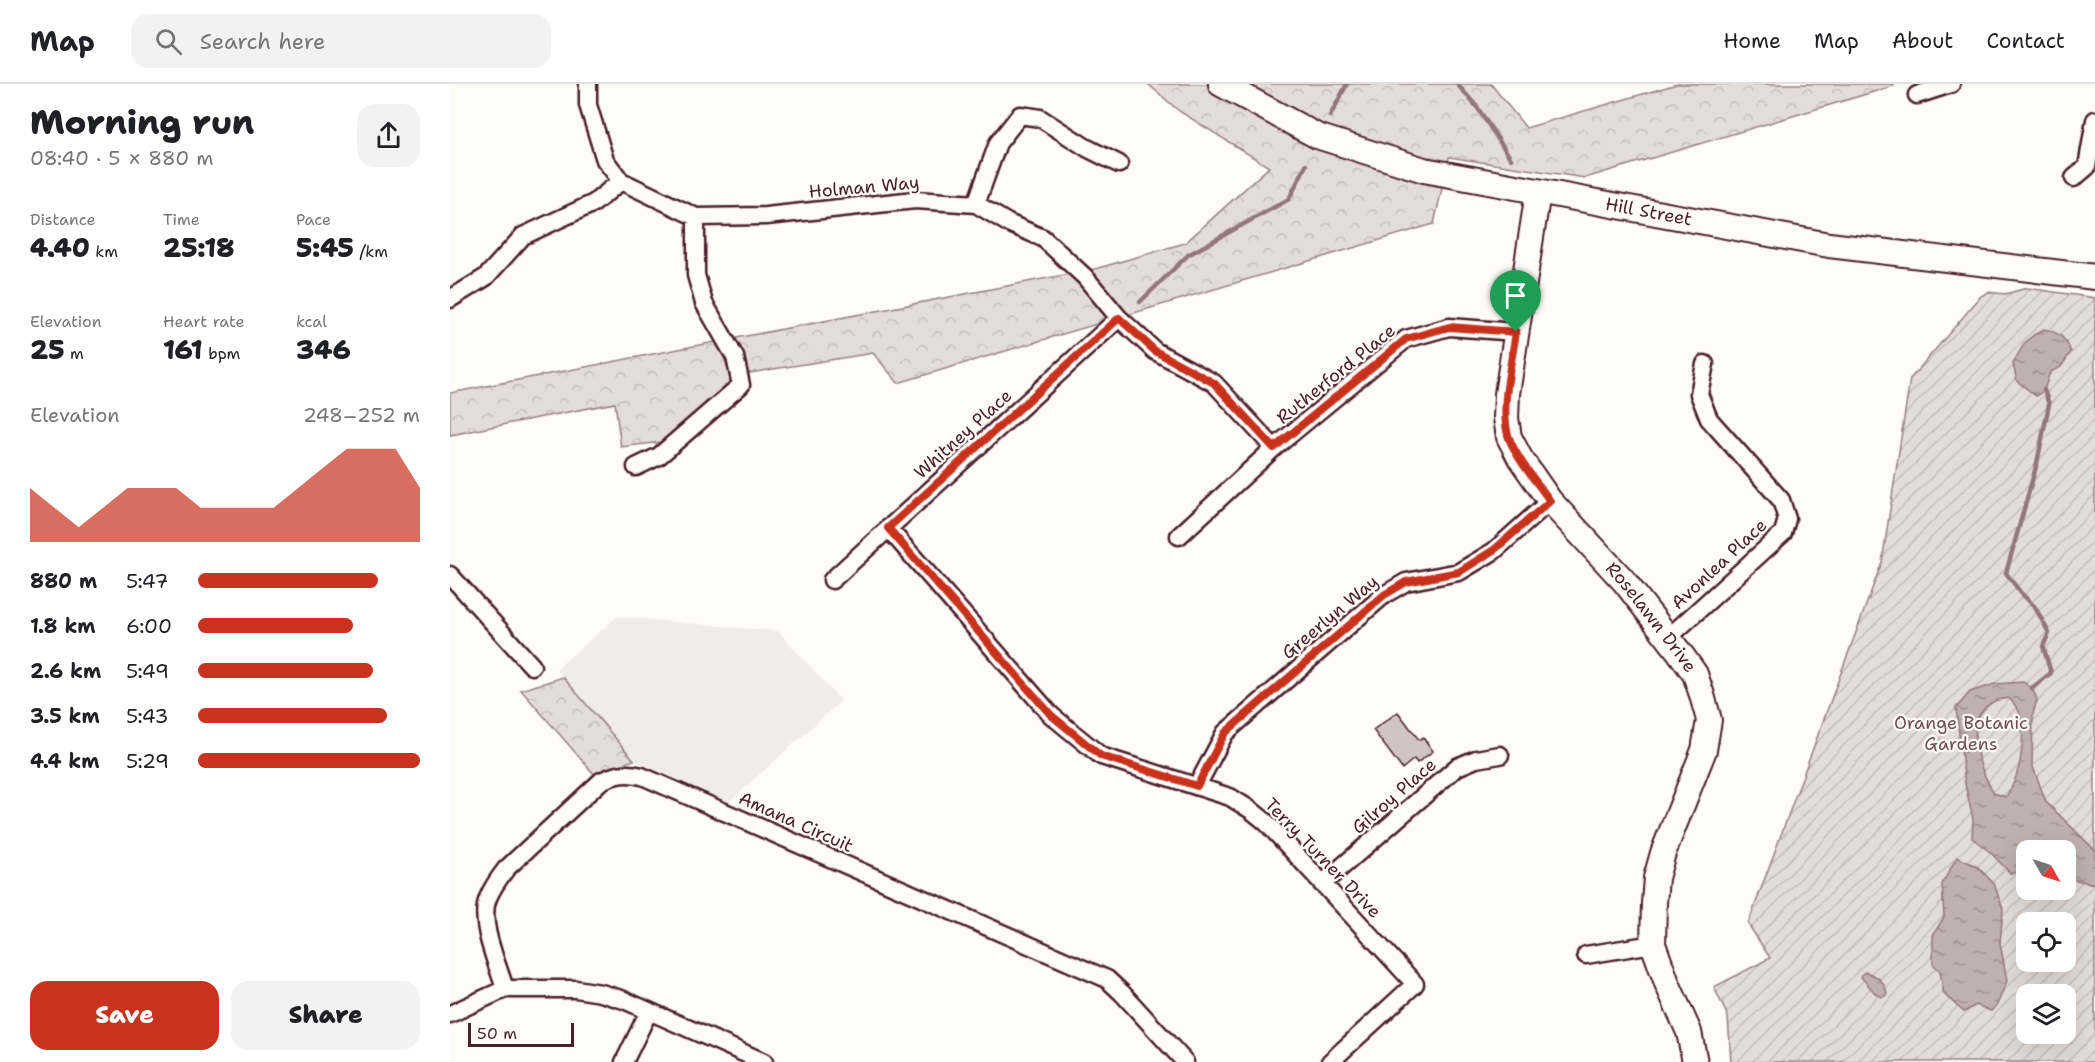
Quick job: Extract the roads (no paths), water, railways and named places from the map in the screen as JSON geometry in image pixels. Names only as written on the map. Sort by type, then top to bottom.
[{"type":"street","name":"Holman Way","points":[[588,84],[588,105],[605,160],[621,181],[696,217],[766,216],[915,200],[976,204],[1008,223],[1043,238],[1085,277],[1119,318],[1155,351],[1214,383],[1274,448]]},
{"type":"street","name":"Hill Street","points":[[1221,84],[1317,136],[1424,170],[1829,245],[2095,277]]},
{"type":"street","points":[[1917,95],[1951,84]]},
{"type":"street","points":[[976,204],[998,143],[1020,115],[1040,118],[1119,164]]},
{"type":"street","points":[[2074,178],[2087,167],[2095,120]]},
{"type":"street","points":[[450,298],[486,277],[523,236],[594,203],[621,181]]},
{"type":"street","name":"Roselawn Drive","points":[[1538,192],[1507,394],[1506,418],[1509,437],[1520,458],[1550,501],[1624,581],[1695,674],[1708,720],[1704,750],[1663,853],[1656,878],[1653,944],[1667,983],[1689,1032],[1695,1062]]},
{"type":"street","points":[[636,467],[659,456],[741,385],[735,357],[704,303],[696,275],[696,217]]},
{"type":"street","name":"Whitney Place","points":[[832,580],[1119,318]]},
{"type":"street","name":"Rutherford Place","points":[[1179,536],[1274,448],[1406,339],[1449,327],[1516,332]]},
{"type":"street","name":"Avonlea Place","points":[[1668,638],[1783,533],[1787,519],[1781,500],[1709,419],[1699,394],[1705,364]]},
{"type":"street","name":"Greerlyn Way","points":[[1197,786],[1225,733],[1384,595],[1406,582],[1459,572],[1494,550],[1550,501]]},
{"type":"street","name":"Terry Turner Drive","points":[[888,528],[1051,715],[1101,756],[1230,797],[1251,810],[1266,822],[1415,984],[1330,1062]]},
{"type":"street","points":[[450,575],[532,666]]},
{"type":"street","name":"Gilroy Place","points":[[1322,884],[1457,767],[1476,759],[1500,755]]},
{"type":"street","name":"Amana Circuit","points":[[505,989],[486,929],[484,915],[487,899],[506,869],[601,781],[612,775],[627,772],[642,776],[1107,979],[1185,1062]]},
{"type":"street","points":[[1587,955],[1653,944]]},
{"type":"street","points":[[450,1014],[505,989],[576,989],[601,993],[649,1011],[764,1062]]},
{"type":"street","points":[[624,1062],[649,1011]]},
{"type":"water","points":[[2044,329],[2061,336],[2071,352],[2061,367],[2050,372],[2044,390],[2036,396],[2017,381],[2013,364],[2025,343]]},
{"type":"water","points":[[2023,682],[2032,688],[2037,699],[2033,714],[2032,764],[2046,802],[2095,850],[2095,884],[2076,880],[2076,840],[2016,840],[2016,872],[2010,873],[1990,852],[1972,838],[1973,819],[1965,784],[1956,708],[1970,692],[1995,684]],"holes":[[[2009,698],[2017,708],[2022,724],[2021,757],[2019,768],[2006,797],[1994,793],[1988,783],[1978,758],[1975,731],[1984,709],[1997,700]]]},
{"type":"water","points":[[1957,857],[1978,867],[1994,884],[2003,909],[2000,943],[2007,981],[1997,1005],[1991,1011],[1976,1005],[1964,1012],[1944,994],[1940,971],[1933,964],[1933,935],[1944,917],[1942,884]]},
{"type":"water","points":[[1866,972],[1882,982],[1887,993],[1885,996],[1882,997],[1875,993],[1861,977]]},
{"type":"waterway","points":[[1330,116],[1347,84]]},
{"type":"waterway","points":[[1457,84],[1477,107],[1511,159]]},
{"type":"waterway","points":[[1140,302],[1188,255],[1289,199],[1306,165]]},
{"type":"waterway","points":[[2032,688],[2051,673],[2043,646],[2049,633],[2035,607],[2006,573],[2037,463],[2049,404],[2044,390]]},
{"type":"park label","name":"Orange Botanic Gardens","points":[[1961,733]]}]
